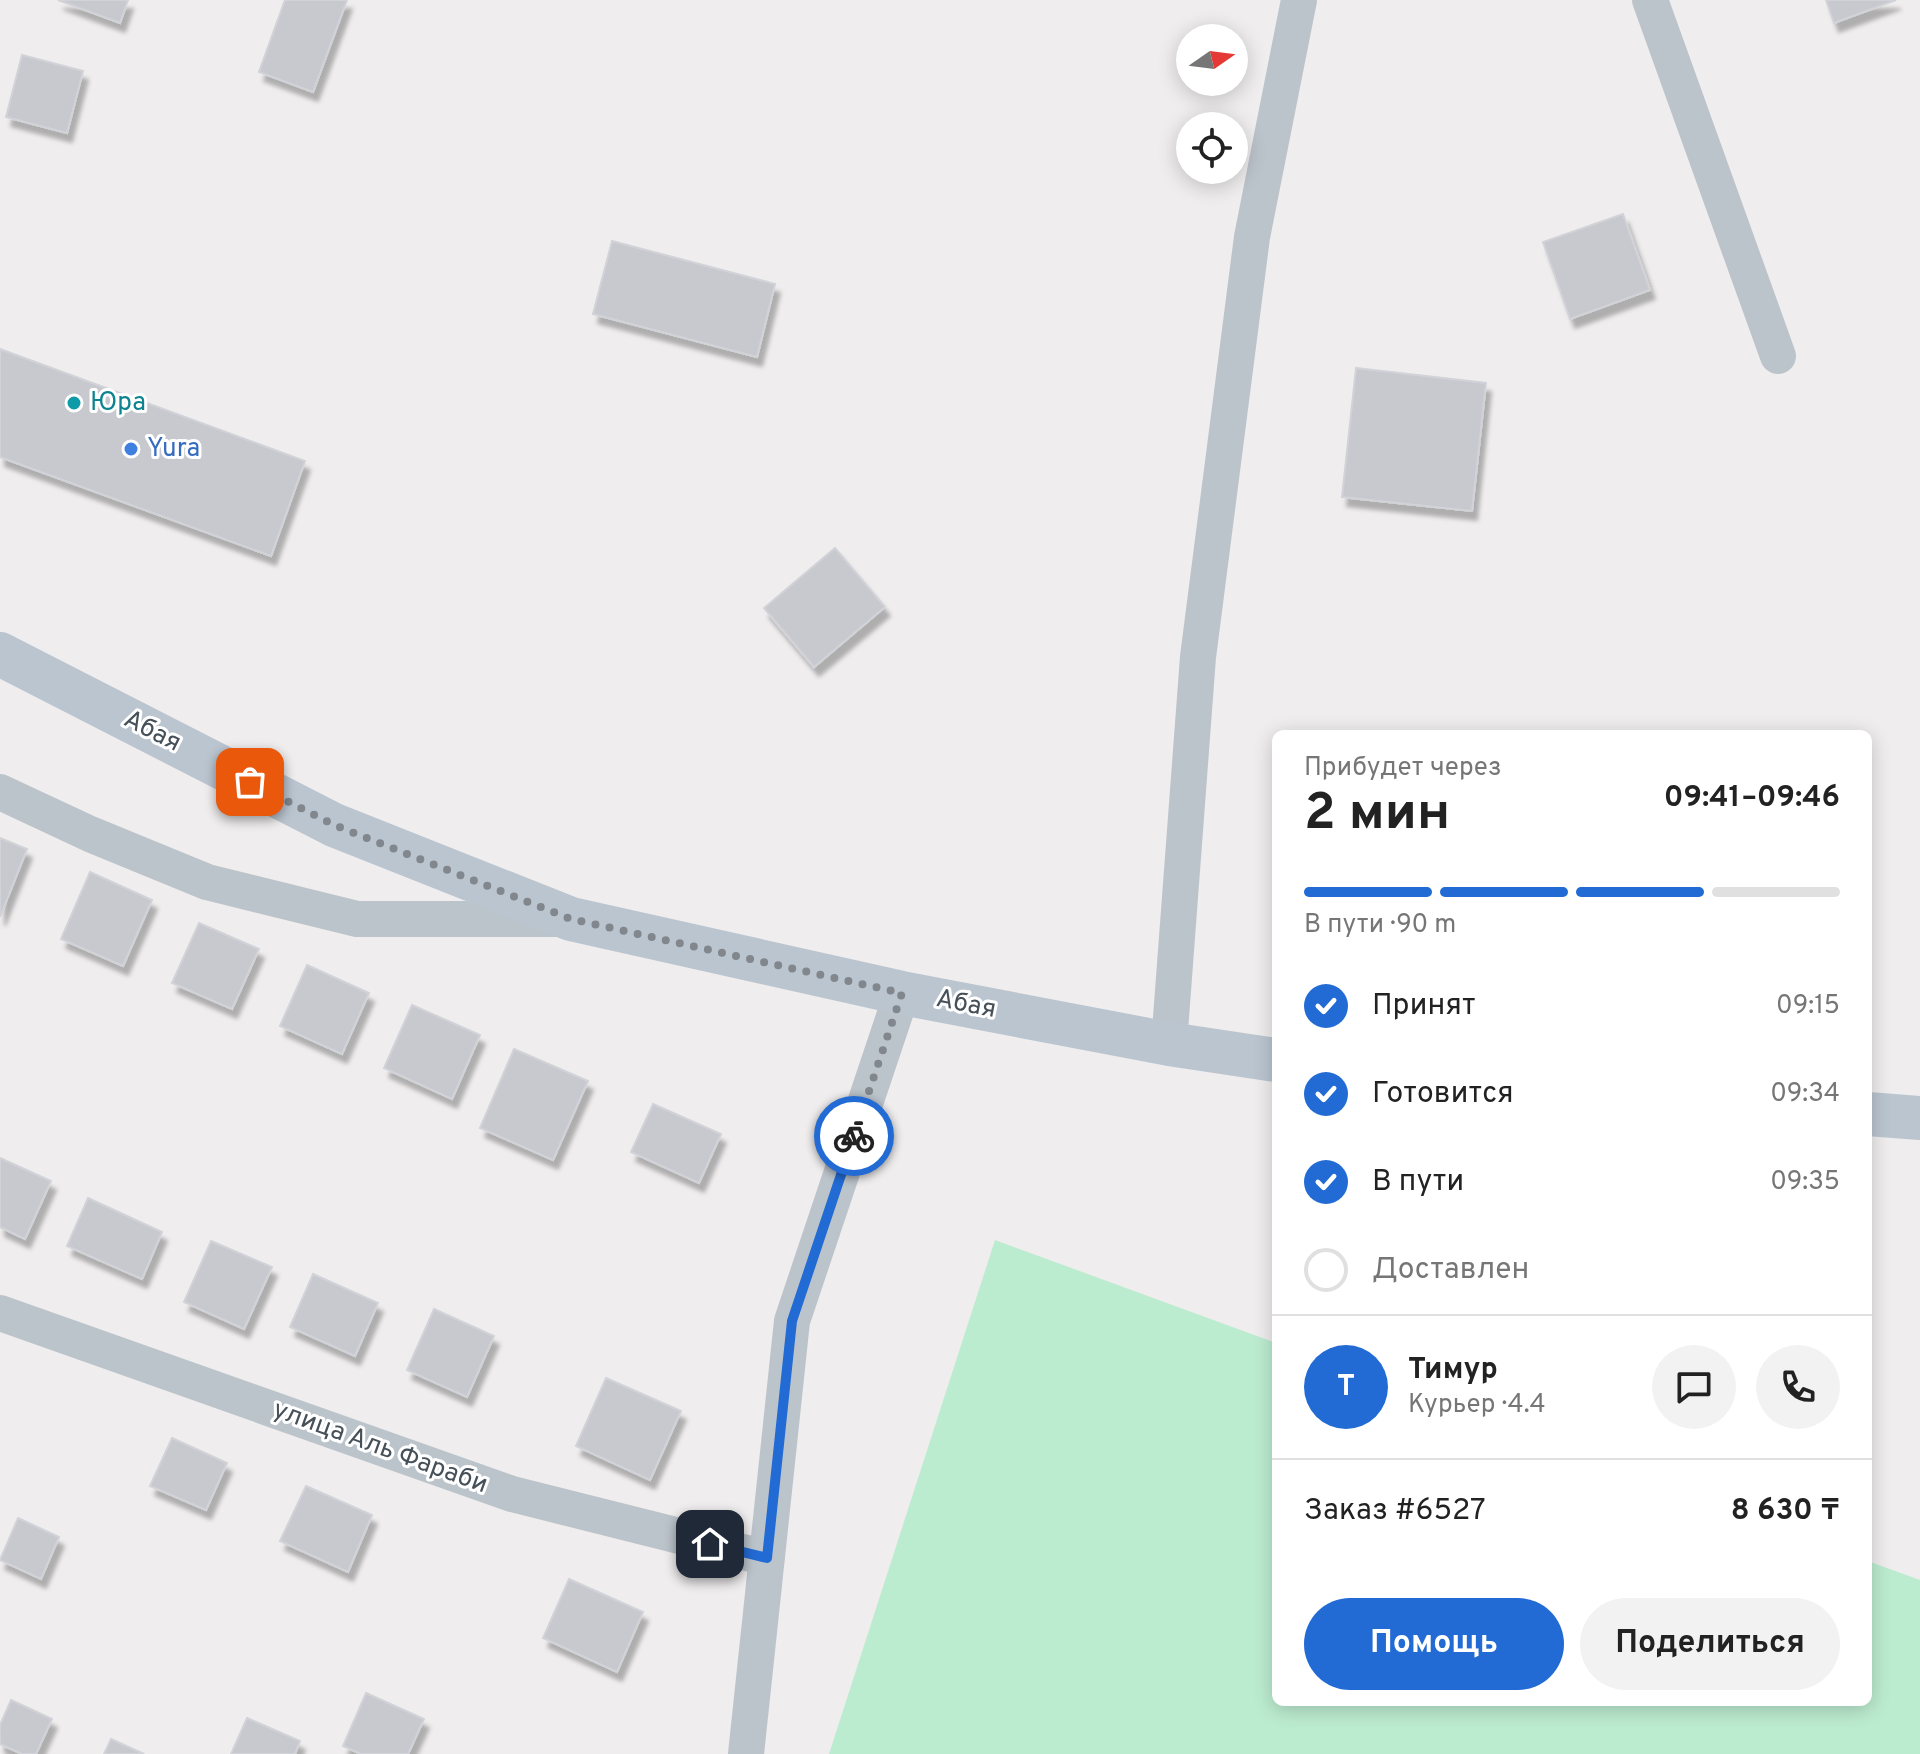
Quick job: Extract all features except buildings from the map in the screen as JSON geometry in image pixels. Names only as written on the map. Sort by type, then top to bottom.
[{"type":"street","points":[[1169,1044],[1198,657],[1252,237],[1299,0]]},
{"type":"street","points":[[1650,0],[1778,356]]},
{"type":"street","name":"Абая","points":[[0,654],[334,825],[571,919],[902,993],[1169,1044],[1272,1059]]},
{"type":"street","points":[[0,792],[90,834],[207,882],[357,919],[571,919]]},
{"type":"street","points":[[746,1754],[792,1321],[902,993]]},
{"type":"street","points":[[1872,1114],[1920,1118]]},
{"type":"street","name":"улица Аль Фараби","points":[[0,1313],[512,1494],[767,1558]]},
{"type":"green space","points":[[995,1240],[1272,1342],[1272,1706],[1872,1706],[1872,1562],[1920,1580],[1920,1754],[829,1754]]},
{"type":"way so far","points":[[250,782],[334,825],[571,919],[902,993],[854,1136]]},
{"type":"place","name":"Юра","points":[[74,403]]},
{"type":"place","name":"Yura","points":[[131,449]]},
{"type":"route","points":[[710,1544],[767,1558],[792,1321],[854,1136]]}]
